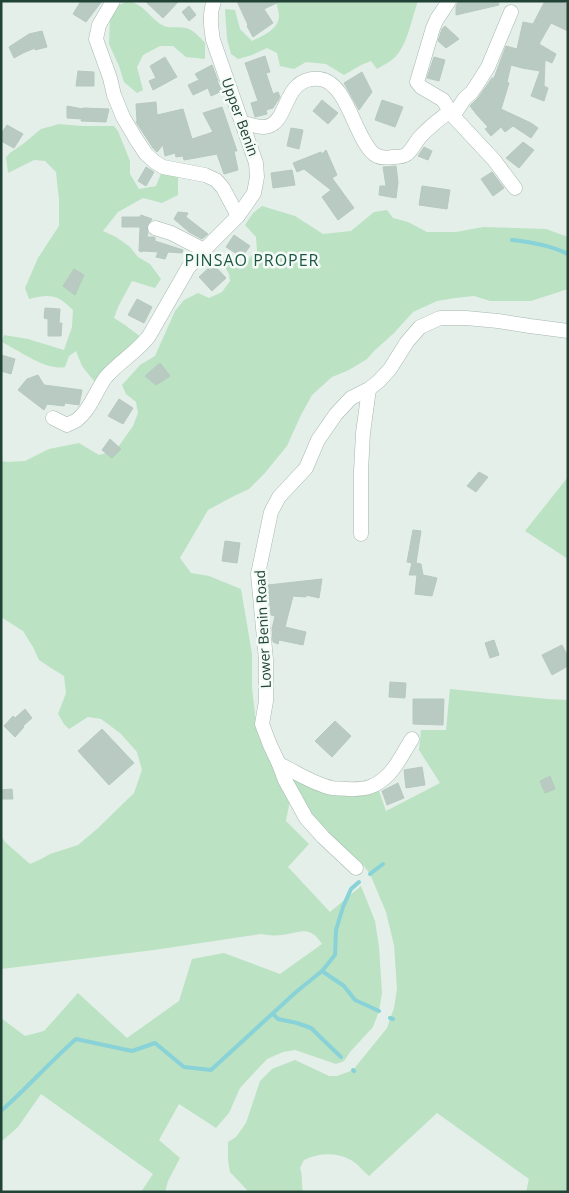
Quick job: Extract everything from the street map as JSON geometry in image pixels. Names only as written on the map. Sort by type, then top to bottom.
[{"type":"street","points":[[113,1],[100,25],[96,39],[123,117],[146,154],[155,162],[164,167],[216,180],[223,188],[238,216]]},
{"type":"street","name":"Upper Benin","points":[[53,418],[67,425],[78,419],[87,409],[106,378],[141,346],[149,336],[188,268],[238,216],[254,193],[257,177],[256,163],[213,40],[211,12],[214,1]]},
{"type":"street","points":[[449,1],[433,28],[417,82],[421,87],[443,100],[452,114],[494,160],[515,188]]},
{"type":"street","points":[[242,122],[265,127],[274,124],[280,118],[293,89],[306,80],[328,81],[341,96],[364,141],[374,154],[388,158],[401,157],[408,154],[425,132],[452,114],[471,93],[488,67],[511,12]]},
{"type":"street","points":[[154,228],[180,237],[204,250]]},
{"type":"street","name":"Lower Benin Road","points":[[356,868],[306,818],[285,780],[262,724],[266,700],[266,660],[258,574],[271,512],[279,497],[306,468],[318,440],[336,414],[351,398],[379,381],[420,327],[440,318],[466,318],[568,331]]},
{"type":"street","points":[[361,534],[361,471],[368,389]]},
{"type":"street","points":[[279,764],[320,784],[334,788],[361,790],[379,783],[390,773],[405,753],[412,738]]},
{"type":"green space","points":[[127,1],[142,7],[162,25],[186,28],[194,32],[205,43],[205,59],[186,57],[173,46],[160,46],[143,55],[137,67],[143,90],[137,93],[124,82],[109,44],[110,17],[116,7]]},
{"type":"green space","points":[[276,1],[418,1],[407,37],[394,58],[377,69],[371,61],[344,75],[326,64],[306,62],[294,69],[280,66],[277,53],[267,48],[238,59],[231,54],[227,39],[225,9],[235,10],[240,29],[252,41],[276,26],[279,17]]},
{"type":"green space","points":[[59,124],[114,126],[118,131],[130,161],[130,174],[139,189],[156,186],[162,171],[170,170],[178,177],[178,195],[162,203],[143,198],[118,212],[103,231],[130,247],[138,257],[150,264],[161,279],[155,288],[132,281],[114,318],[142,338],[101,380],[94,381],[82,366],[76,351],[69,356],[65,367],[58,367],[41,363],[2,342],[4,335],[28,339],[64,350],[72,327],[73,310],[67,305],[58,298],[48,296],[29,299],[25,288],[38,258],[59,226],[56,172],[45,161],[34,160],[8,173],[6,157],[41,129]]},
{"type":"green space","points":[[262,206],[295,216],[323,234],[351,231],[374,212],[387,210],[393,218],[408,222],[427,232],[456,232],[483,227],[546,229],[568,237],[568,289],[531,301],[490,301],[474,296],[455,298],[437,301],[413,312],[367,359],[349,370],[332,377],[312,395],[287,446],[249,489],[208,510],[180,558],[191,573],[209,576],[241,589],[252,654],[252,687],[256,724],[290,800],[286,821],[309,844],[288,867],[330,912],[361,886],[375,921],[382,993],[379,1011],[373,1027],[344,1061],[336,1064],[295,1050],[283,1052],[267,1059],[240,1088],[229,1113],[216,1128],[179,1104],[159,1140],[180,1158],[168,1181],[165,1192],[141,1192],[153,1174],[41,1094],[18,1127],[1,1142],[1,1018],[25,1036],[44,1031],[78,993],[127,1038],[179,1001],[192,959],[224,953],[280,974],[322,944],[313,934],[304,931],[276,935],[261,934],[154,950],[1,969],[1,836],[5,842],[30,864],[50,854],[78,845],[134,793],[142,770],[137,752],[120,733],[101,719],[88,717],[69,729],[64,724],[58,714],[66,693],[64,676],[39,660],[23,631],[1,617],[1,461],[25,461],[49,449],[79,443],[99,455],[116,450],[133,426],[138,413],[136,402],[126,394],[122,385],[140,365],[155,356],[175,311],[184,300],[198,293],[209,298],[222,292],[230,281],[229,274],[221,260],[227,256],[234,261],[244,263],[257,251],[256,237],[245,225],[253,213]]},
{"type":"green space","points":[[568,477],[568,559],[525,531]]},
{"type":"green space","points":[[450,689],[568,700],[568,1192],[526,1192],[529,1179],[437,1113],[369,1176],[356,1163],[345,1157],[321,1155],[304,1160],[300,1168],[303,1192],[249,1192],[230,1172],[228,1142],[236,1137],[246,1123],[260,1081],[272,1069],[295,1060],[329,1076],[337,1076],[353,1070],[387,1028],[394,1008],[397,989],[394,945],[386,912],[370,874],[361,862],[313,821],[291,775],[378,788],[386,811],[440,783],[419,750],[421,730],[446,730]]},
{"type":"building","points":[[81,1],[102,1],[86,22],[73,14]]},
{"type":"building","points":[[145,1],[179,1],[163,18]]},
{"type":"building","points":[[237,1],[281,1],[264,9],[273,23],[253,37]]},
{"type":"building","points":[[458,1],[498,1],[499,5],[456,15]]},
{"type":"building","points":[[545,1],[558,1],[568,4],[568,31],[551,23],[539,44],[556,54],[552,63],[545,60],[544,86],[548,88],[544,101],[531,96],[540,71],[511,65],[507,82],[509,83],[501,109],[538,128],[531,138],[513,126],[505,132],[501,127],[491,136],[485,129],[488,127],[470,106],[492,78],[494,78],[506,46],[517,49],[523,22],[533,24]]},
{"type":"building","points":[[189,6],[196,15],[189,21],[182,12]]},
{"type":"building","points":[[445,26],[459,39],[446,48],[438,41]]},
{"type":"building","points":[[42,31],[47,47],[35,50],[35,48],[14,58],[9,47],[29,34]]},
{"type":"building","points":[[265,56],[270,72],[266,73],[273,94],[278,92],[280,97],[273,108],[266,110],[267,114],[255,117],[251,103],[258,101],[245,63]]},
{"type":"building","points":[[165,57],[177,77],[153,90],[149,81],[156,78],[150,66]]},
{"type":"building","points":[[434,57],[445,60],[439,81],[427,78]]},
{"type":"building","points":[[212,65],[222,91],[211,96],[208,88],[193,95],[188,85],[199,80],[195,74]]},
{"type":"building","points":[[78,71],[94,72],[94,86],[76,86]]},
{"type":"building","points":[[362,72],[372,92],[359,110],[344,83]]},
{"type":"building","points":[[322,100],[338,113],[328,124],[313,111]]},
{"type":"building","points":[[382,100],[403,107],[395,127],[375,120]]},
{"type":"building","points":[[156,102],[157,115],[183,109],[192,139],[213,132],[203,113],[222,107],[237,151],[234,151],[238,170],[224,174],[217,154],[184,160],[183,156],[176,157],[175,153],[165,156],[163,145],[157,152],[136,122],[136,104]]},
{"type":"building","points":[[67,106],[83,109],[109,109],[106,122],[81,121],[82,119],[67,118]]},
{"type":"building","points":[[7,125],[23,134],[14,148],[1,141],[1,134]]},
{"type":"building","points":[[291,128],[303,130],[299,149],[287,146]]},
{"type":"building","points":[[523,142],[534,150],[519,168],[506,158]]},
{"type":"building","points":[[424,147],[432,151],[428,160],[418,156]]},
{"type":"building","points":[[326,150],[337,175],[332,178],[354,208],[338,220],[322,197],[331,190],[304,169],[297,172],[293,163],[321,152],[322,154]]},
{"type":"building","points":[[396,166],[398,182],[396,198],[379,195],[380,186],[386,186],[383,167]]},
{"type":"building","points":[[146,167],[154,172],[146,186],[138,181]]},
{"type":"building","points":[[292,170],[295,185],[273,188],[271,173]]},
{"type":"building","points":[[492,172],[504,188],[493,196],[481,179]]},
{"type":"building","points":[[422,186],[450,190],[447,209],[419,205]]},
{"type":"building","points":[[178,212],[188,213],[186,217],[208,234],[202,239],[189,232],[174,219]]},
{"type":"building","points":[[141,215],[152,219],[147,226],[147,237],[155,237],[155,241],[183,250],[182,253],[168,252],[165,259],[156,257],[158,252],[143,251],[144,248],[142,252],[139,251],[140,227],[122,227],[122,217],[140,217]]},
{"type":"building","points":[[234,235],[250,246],[242,257],[226,247]]},
{"type":"building","points":[[213,264],[226,278],[212,291],[199,277]]},
{"type":"building","points":[[74,269],[84,275],[75,295],[63,286]]},
{"type":"building","points":[[137,299],[152,307],[144,323],[128,315]]},
{"type":"building","points":[[45,308],[60,309],[59,323],[62,323],[61,336],[48,336],[48,319],[44,318]]},
{"type":"building","points":[[1,355],[15,359],[11,374],[1,371]]},
{"type":"building","points":[[160,363],[170,376],[156,385],[145,376]]},
{"type":"building","points":[[38,375],[44,385],[82,390],[79,405],[65,403],[64,406],[47,404],[44,410],[18,390],[27,379]]},
{"type":"building","points":[[119,399],[133,408],[123,424],[108,416]]},
{"type":"building","points":[[110,439],[121,449],[112,458],[102,450]]},
{"type":"building","points":[[479,472],[488,477],[476,492],[467,486]]},
{"type":"building","points":[[413,530],[421,531],[416,563],[421,564],[423,575],[437,578],[432,596],[415,594],[417,575],[409,575],[412,563],[407,562]]},
{"type":"building","points":[[225,541],[240,543],[237,563],[222,561]]},
{"type":"building","points":[[322,579],[319,598],[306,595],[306,597],[293,596],[285,627],[306,632],[303,645],[279,640],[278,644],[273,642],[272,629],[275,616],[271,615],[268,585]]},
{"type":"building","points":[[494,640],[499,655],[490,658],[485,643]]},
{"type":"building","points":[[562,645],[568,657],[568,666],[552,675],[542,655]]},
{"type":"building","points":[[390,682],[406,683],[405,698],[389,697]]},
{"type":"building","points":[[413,699],[444,699],[443,725],[413,724]]},
{"type":"building","points":[[25,709],[32,718],[15,737],[4,726],[13,716],[15,718]]},
{"type":"building","points":[[335,721],[351,736],[332,757],[315,741]]},
{"type":"building","points":[[102,729],[134,763],[109,785],[78,751]]},
{"type":"building","points":[[422,767],[425,785],[406,788],[404,770]]},
{"type":"building","points":[[550,776],[555,789],[545,793],[540,781]]},
{"type":"building","points":[[398,783],[404,798],[387,805],[382,791]]},
{"type":"building","points":[[12,789],[13,799],[1,799],[1,790]]},
{"type":"waterway","points":[[512,240],[540,244],[568,254]]},
{"type":"waterway","points":[[370,874],[383,864]]},
{"type":"waterway","points":[[1,1111],[76,1039],[132,1051],[155,1043],[184,1067],[211,1070],[296,992],[322,971],[335,955],[336,930],[343,907],[351,889],[359,882]]},
{"type":"waterway","points":[[322,971],[344,986],[355,1000],[379,1011]]},
{"type":"waterway","points":[[273,1014],[278,1019],[311,1028],[341,1057]]},
{"type":"district","name":"PINSAO PROPER","points":[[252,260]]}]
